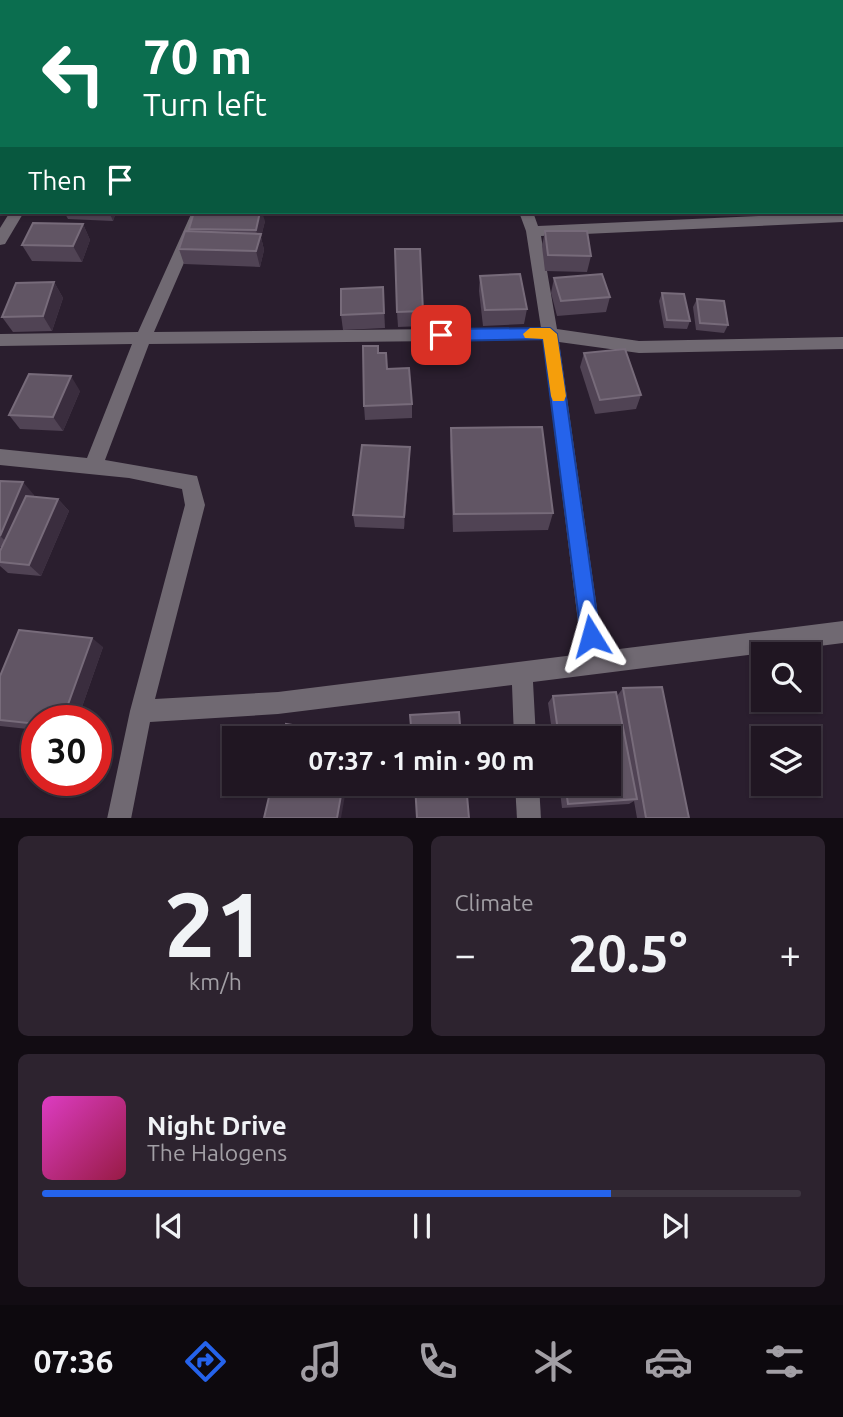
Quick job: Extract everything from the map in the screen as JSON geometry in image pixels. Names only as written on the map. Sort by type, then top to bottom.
[{"type":"street","points":[[0,240],[17,214]]},
{"type":"street","points":[[93,467],[143,338],[198,214]]},
{"type":"street","points":[[527,214],[533,231],[550,334],[594,663]]},
{"type":"street","points":[[533,231],[843,217]]},
{"type":"street","points":[[0,340],[550,334],[639,346],[843,343]]},
{"type":"street","points":[[0,457],[93,467],[190,482],[194,494],[195,505],[141,711],[119,818]]},
{"type":"street","points":[[141,711],[278,703],[843,632]]},
{"type":"street","points":[[522,672],[524,726]]},
{"type":"street","points":[[528,796],[529,818]]},
{"type":"building","points":[[193,214],[260,214],[256,230],[189,229]]},
{"type":"building","points":[[33,223],[83,224],[73,246],[22,245]]},
{"type":"building","points":[[185,231],[261,234],[256,251],[179,249]]},
{"type":"building","points":[[545,231],[587,231],[591,256],[548,255]]},
{"type":"building","points":[[395,249],[420,249],[423,311],[397,312]]},
{"type":"building","points":[[520,274],[527,309],[485,310],[480,276]]},
{"type":"building","points":[[602,274],[610,297],[561,301],[554,278]]},
{"type":"building","points":[[54,282],[43,316],[2,317],[16,283]]},
{"type":"building","points":[[383,287],[384,313],[341,315],[341,289]]},
{"type":"building","points":[[662,293],[684,294],[690,321],[667,320]]},
{"type":"building","points":[[697,299],[724,301],[728,325],[700,323]]},
{"type":"building","points":[[363,346],[378,346],[378,353],[386,353],[387,369],[409,368],[412,404],[364,406]]},
{"type":"building","points":[[625,349],[641,395],[600,400],[584,353]]},
{"type":"building","points":[[29,374],[71,376],[53,417],[9,415]]},
{"type":"building","points":[[542,427],[553,513],[454,514],[451,428]]},
{"type":"building","points":[[362,445],[410,447],[404,517],[353,515]]},
{"type":"building","points":[[0,481],[23,482],[0,536]]},
{"type":"building","points":[[26,496],[58,499],[29,565],[0,562],[0,551]]},
{"type":"building","points":[[19,630],[92,638],[68,705],[21,705],[21,722],[0,720],[0,676]]},
{"type":"building","points":[[662,687],[689,818],[646,818],[623,688]]},
{"type":"building","points":[[616,692],[637,799],[568,804],[567,796],[621,796],[621,726],[557,726],[553,696]]},
{"type":"building","points":[[459,712],[460,726],[411,726],[410,715]]},
{"type":"building","points":[[269,796],[341,796],[337,818],[264,818]]},
{"type":"building","points":[[416,796],[467,796],[469,818],[417,818]]},
{"type":"slow traffic","points":[[530,334],[550,334],[558,396]]},
{"type":"route","points":[[441,335],[550,334],[591,636]]}]
